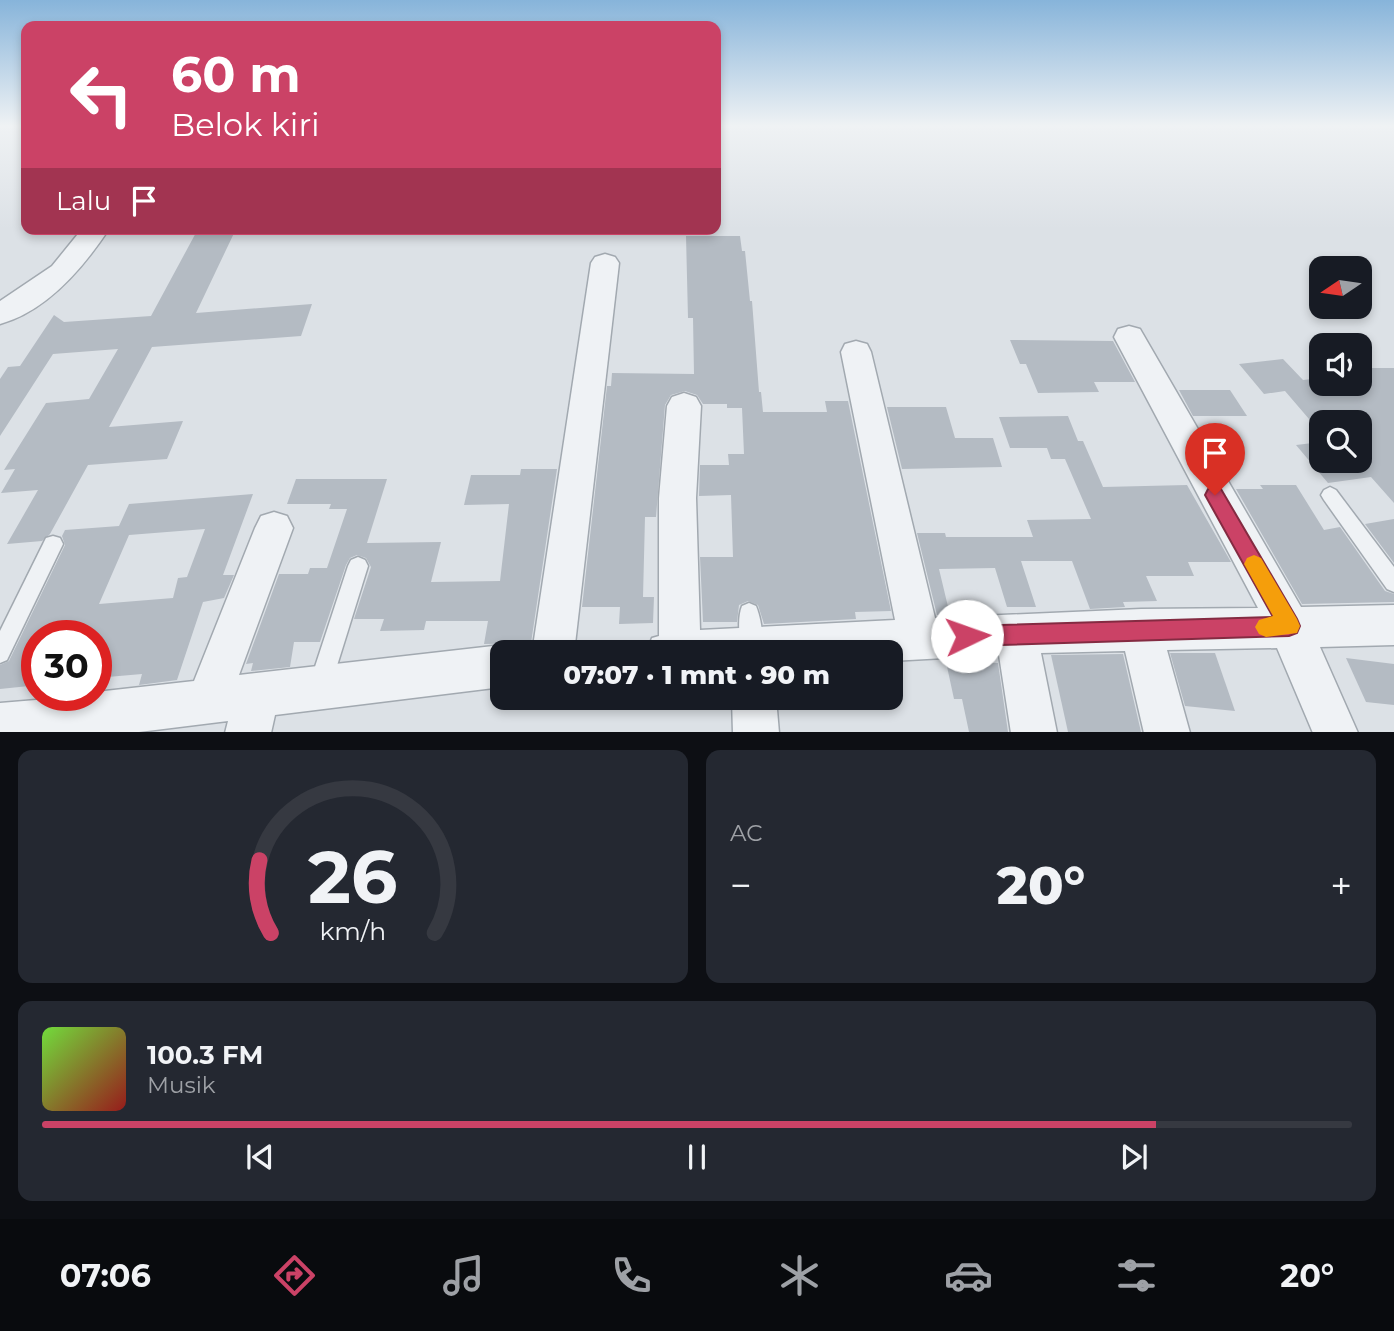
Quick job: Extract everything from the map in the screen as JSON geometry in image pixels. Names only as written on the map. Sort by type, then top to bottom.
[{"type":"street","points":[[0,314],[41,289],[62,272],[91,235]]},
{"type":"street","points":[[555,640],[605,263]]},
{"type":"street","points":[[1129,337],[1289,626],[1336,732]]},
{"type":"street","points":[[856,352],[919,638]]},
{"type":"street","points":[[680,640],[676,543],[679,452],[684,406]]},
{"type":"street","points":[[207,703],[274,528]]},
{"type":"street","points":[[751,638],[919,638],[1141,629],[1394,625]]},
{"type":"street","points":[[1141,629],[1167,732]]},
{"type":"street","points":[[1016,634],[1034,732]]},
{"type":"street","points":[[0,726],[207,703],[253,714],[319,687],[490,667]]},
{"type":"street","points":[[755,710],[756,732]]},
{"type":"lane","points":[[1330,495],[1394,583]]},
{"type":"lane","points":[[0,653],[53,544]]},
{"type":"lane","points":[[319,687],[358,566]]},
{"type":"building","points":[[195,235],[233,235],[196,313],[312,304],[301,336],[152,347],[109,427],[183,421],[167,459],[88,465],[50,534],[42,541],[7,544],[38,490],[1,493],[15,469],[4,470],[46,403],[89,399],[118,349],[53,354],[0,436],[0,379],[8,367],[20,366],[54,315],[64,322],[151,316]]},
{"type":"building","points":[[686,236],[740,236],[742,251],[745,251],[752,301],[763,412],[827,412],[825,401],[848,401],[891,611],[855,612],[856,619],[764,624],[758,605],[748,601],[739,605],[737,622],[703,622],[700,557],[733,557],[731,495],[699,496],[700,465],[729,465],[728,454],[744,454],[742,408],[727,408],[727,404],[703,404],[697,395],[685,391],[671,395],[665,405],[656,517],[645,517],[643,597],[654,597],[653,623],[619,624],[620,607],[582,607],[607,386],[611,386],[612,373],[694,374],[693,318],[688,318]]},
{"type":"building","points":[[1010,340],[1113,341],[1135,382],[1094,382],[1099,392],[1038,393],[1026,364],[1020,364]]},
{"type":"building","points":[[1283,359],[1303,380],[1309,379],[1309,396],[1372,396],[1372,368],[1394,368],[1394,503],[1371,477],[1328,483],[1320,473],[1372,473],[1372,410],[1309,410],[1309,419],[1285,391],[1264,394],[1239,364]]},
{"type":"building","points":[[1179,390],[1230,390],[1247,416],[1193,416]]},
{"type":"building","points":[[887,407],[946,407],[955,438],[993,438],[1002,467],[902,469]]},
{"type":"building","points":[[1068,416],[1078,441],[1083,441],[1103,487],[1187,485],[1231,562],[1188,562],[1194,576],[1146,576],[1157,601],[1123,602],[1125,607],[1090,609],[1072,561],[1021,561],[1036,607],[1007,607],[995,568],[939,569],[950,615],[937,615],[917,533],[945,533],[946,537],[1033,537],[1027,520],[1091,519],[1065,459],[1051,459],[1047,448],[1010,448],[999,417]]},
{"type":"building","points":[[1309,443],[1309,460],[1296,445]]},
{"type":"building","points":[[521,469],[557,469],[531,640],[490,640],[490,644],[484,644],[488,621],[426,621],[424,630],[380,631],[384,619],[354,619],[371,567],[366,558],[357,555],[350,558],[346,565],[320,642],[294,642],[290,667],[251,671],[253,663],[246,664],[279,574],[308,574],[310,568],[327,568],[347,509],[329,509],[331,504],[287,504],[296,479],[387,479],[367,543],[441,542],[431,582],[500,581],[509,504],[464,505],[471,475],[520,475]]},
{"type":"building","points":[[1260,485],[1296,485],[1324,530],[1340,527],[1385,591],[1394,594],[1394,602],[1302,604],[1236,489],[1263,489]]},
{"type":"building","points":[[253,494],[223,575],[234,575],[224,598],[203,602],[177,680],[139,685],[142,674],[112,677],[112,620],[29,620],[65,545],[62,536],[65,530],[119,526],[129,504]],"holes":[[[205,529],[187,577],[178,578],[173,598],[99,604],[129,535]]]},
{"type":"building","points":[[1394,519],[1394,563],[1365,524]]},
{"type":"building","points":[[21,636],[21,687],[0,689],[0,665],[9,661]]},
{"type":"building","points":[[1170,653],[1215,653],[1235,711],[1185,706]]},
{"type":"building","points":[[1123,654],[1141,732],[1068,732],[1051,655]]},
{"type":"building","points":[[1346,658],[1394,664],[1394,705],[1366,702]]},
{"type":"building","points":[[946,662],[998,663],[1008,732],[969,732],[962,699],[954,699]]},
{"type":"slow traffic","points":[[1254,564],[1289,626],[1266,627]]},
{"type":"route","points":[[967,636],[1289,626],[1215,495]]}]
